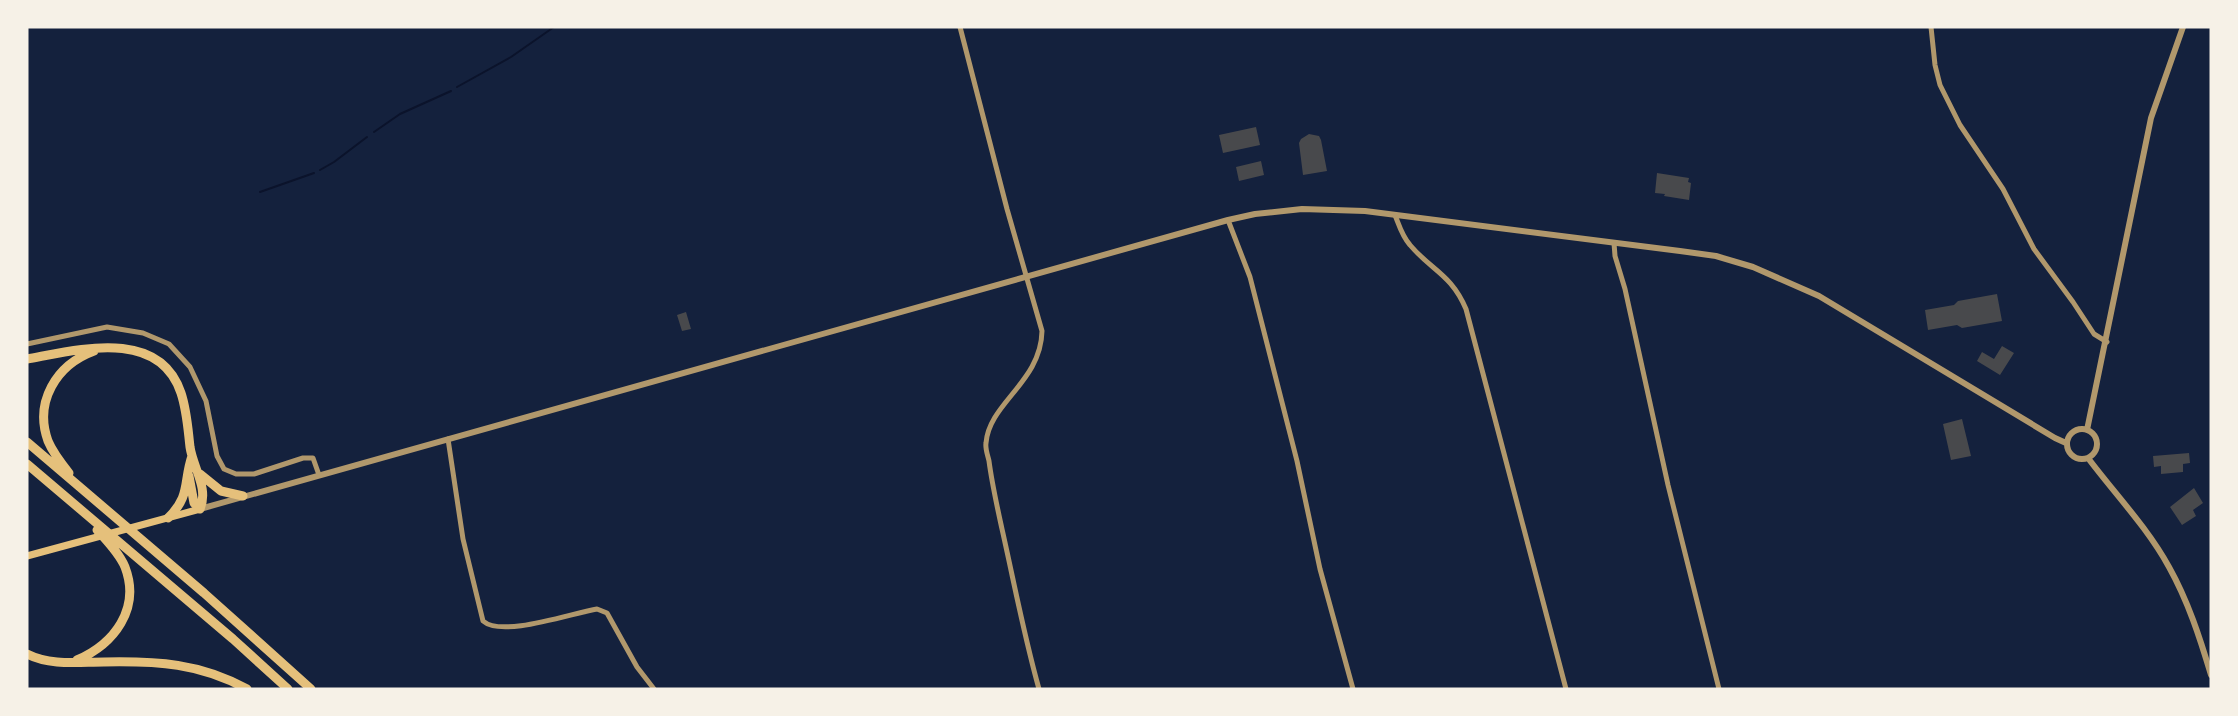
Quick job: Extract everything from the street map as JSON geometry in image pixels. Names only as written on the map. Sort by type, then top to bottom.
[{"type":"highway","points":[[88,496],[61,463],[49,443],[44,425],[45,406],[54,381],[67,366],[86,354],[110,347]]},
{"type":"highway","points":[[27,360],[71,351],[110,347],[126,348],[142,353],[157,362],[171,374],[180,392],[192,456],[200,474],[203,501],[200,509],[194,503],[189,476]]},
{"type":"highway","points":[[27,442],[204,593],[311,689]]},
{"type":"highway","points":[[168,518],[184,498],[192,456]]},
{"type":"highway","points":[[27,464],[233,639],[288,689]]},
{"type":"highway","points":[[200,474],[221,491],[243,496]]},
{"type":"highway","points":[[71,662],[101,648],[109,640],[123,619],[129,594],[125,568],[119,556],[80,510]]},
{"type":"highway","points":[[27,654],[47,662],[177,664],[214,673],[247,689]]},
{"type":"main road","points":[[27,556],[200,509]]},
{"type":"street","points":[[960,27],[1007,209],[1042,331],[1042,347],[1025,379],[990,429],[986,444],[992,482],[1039,689]]},
{"type":"street","points":[[1931,27],[1935,65],[1940,85],[1960,125],[2003,189],[2034,249],[2094,334],[2107,342]]},
{"type":"street","points":[[2087,430],[2107,342],[2151,118],[2183,27]]},
{"type":"street","points":[[200,509],[1228,220],[1302,209],[1395,214],[1716,256],[1778,277],[1819,296],[2066,443],[2071,456],[2079,460],[2088,458],[2092,456],[2097,447],[2095,437],[2087,430],[2074,431],[2066,443]]},
{"type":"street","points":[[1395,214],[1401,232],[1410,245],[1452,283],[1460,293],[1466,309],[1566,689]]},
{"type":"street","points":[[1228,220],[1250,277],[1297,461],[1320,569],[1353,689]]},
{"type":"street","points":[[1614,243],[1615,256],[1625,289],[1668,485],[1719,689]]},
{"type":"street","points":[[27,344],[107,327],[143,333],[169,344],[190,367],[206,401],[217,456],[224,469],[236,474],[254,474],[303,458],[314,458],[319,476]]},
{"type":"street","points":[[448,439],[463,539],[483,621],[491,626],[516,626],[597,609],[607,613],[637,667],[654,689]]},
{"type":"street","points":[[2088,458],[2150,537],[2168,565],[2189,608],[2211,675]]},
{"type":"building","points":[[1256,127],[1260,145],[1223,153],[1219,135]]},
{"type":"building","points":[[1309,134],[1319,136],[1321,140],[1327,171],[1303,175],[1299,143]]},
{"type":"building","points":[[1261,161],[1264,175],[1239,181],[1236,167]]},
{"type":"building","points":[[1657,173],[1689,178],[1688,182],[1691,183],[1689,200],[1655,193]]},
{"type":"building","points":[[1997,294],[2002,321],[1962,328],[1957,325],[1928,330],[1925,310]]},
{"type":"building","points":[[686,312],[691,329],[682,331],[677,315]]},
{"type":"building","points":[[2002,346],[2014,353],[2000,375],[1977,361],[1982,352],[1994,359]]},
{"type":"building","points":[[1962,419],[1971,456],[1951,460],[1943,424]]},
{"type":"building","points":[[2189,453],[2190,463],[2183,464],[2183,472],[2161,474],[2161,466],[2154,467],[2153,456]]},
{"type":"building","points":[[2194,488],[2203,503],[2193,510],[2196,516],[2182,525],[2170,507]]},
{"type":"waterway","points":[[457,87],[511,57],[554,27]]},
{"type":"waterway","points":[[374,132],[400,114],[451,91]]},
{"type":"waterway","points":[[320,170],[367,137]]},
{"type":"waterway","points":[[260,192],[314,173]]}]
